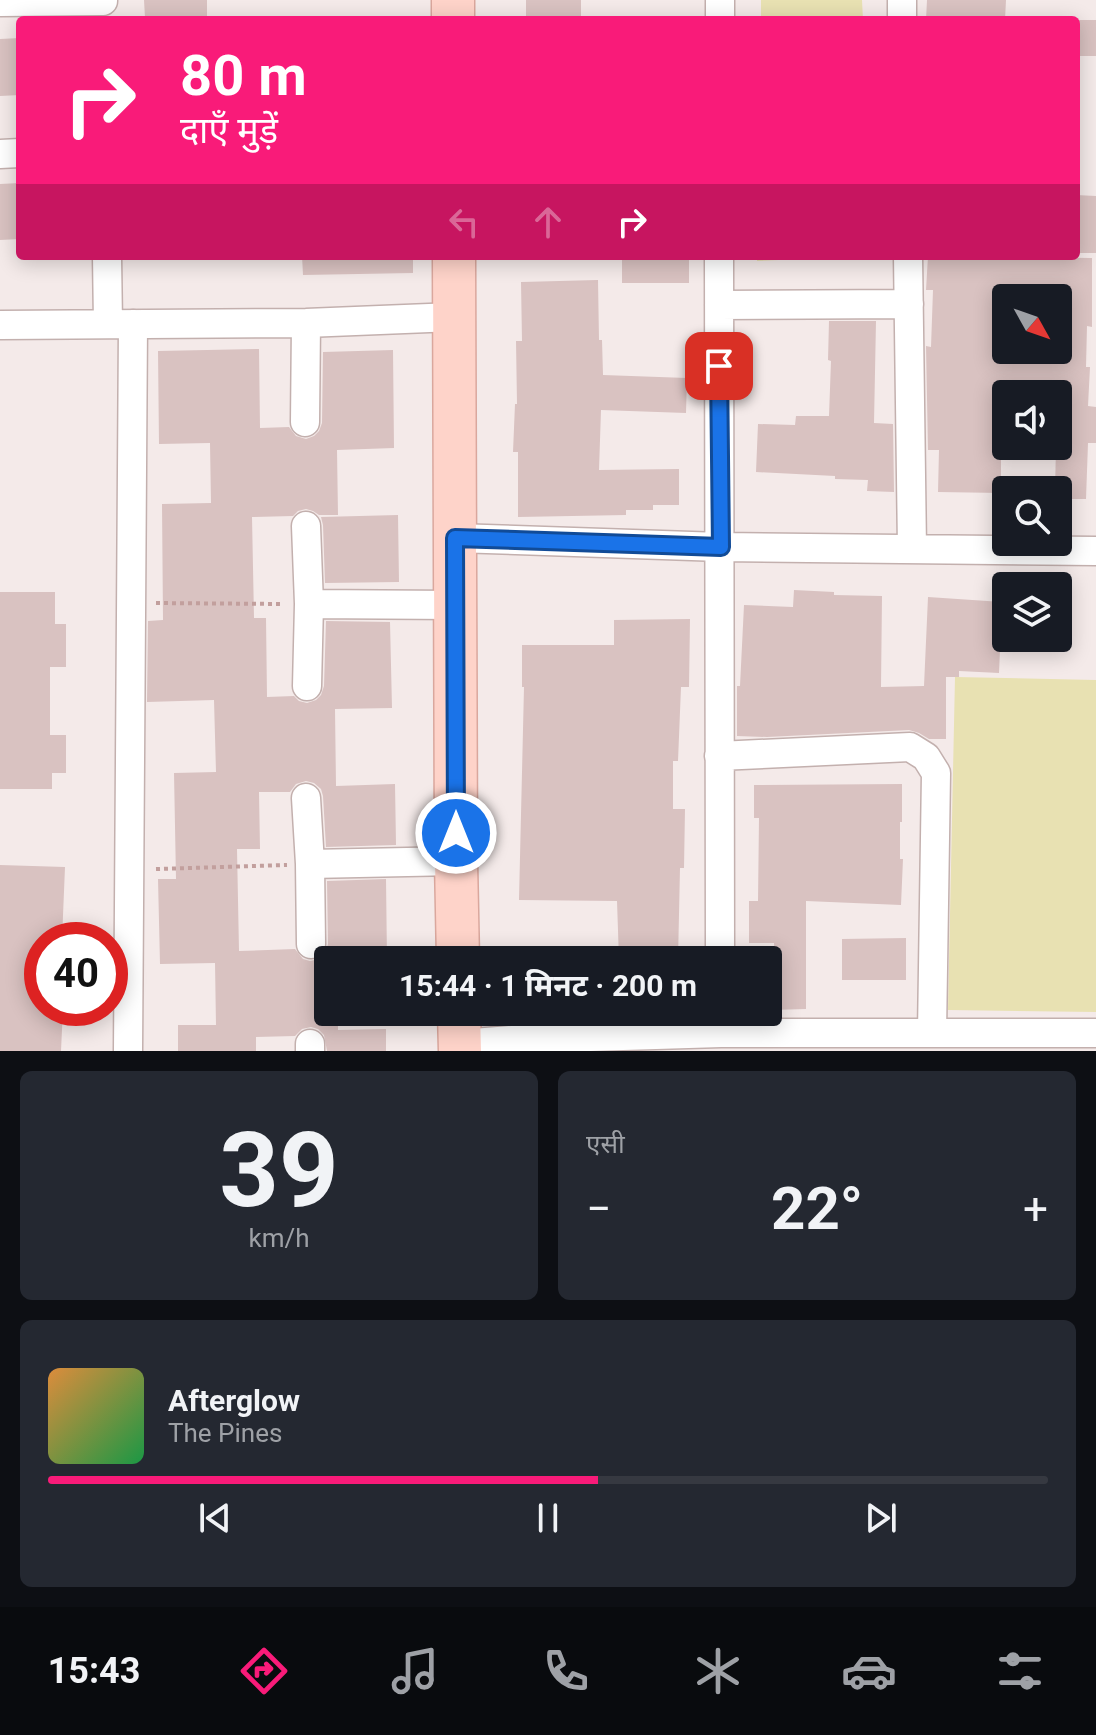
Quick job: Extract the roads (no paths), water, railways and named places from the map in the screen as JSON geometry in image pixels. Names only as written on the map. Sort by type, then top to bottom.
[{"type":"street","points":[[0,2],[103,7]]},
{"type":"street","points":[[108,260],[120,324],[131,603],[128,1051]]},
{"type":"street","points":[[454,260],[458,946]]},
{"type":"street","points":[[719,260],[720,946]]},
{"type":"street","points":[[908,260],[912,549]]},
{"type":"street","points":[[719,305],[909,304]]},
{"type":"street","points":[[0,325],[306,323],[454,317]]},
{"type":"street","points":[[305,422],[306,323]]},
{"type":"street","points":[[306,526],[309,604],[307,686]]},
{"type":"street","points":[[455,538],[721,547],[1096,551]]},
{"type":"street","points":[[309,604],[455,605]]},
{"type":"street","points":[[719,756],[910,747],[926,757],[936,773],[932,1033]]},
{"type":"street","points":[[306,798],[311,944]]},
{"type":"street","points":[[310,864],[456,861]]},
{"type":"street","points":[[459,1036],[525,1039],[684,1026]]},
{"type":"street","points":[[782,1026],[932,1033],[1096,1033]]}]
